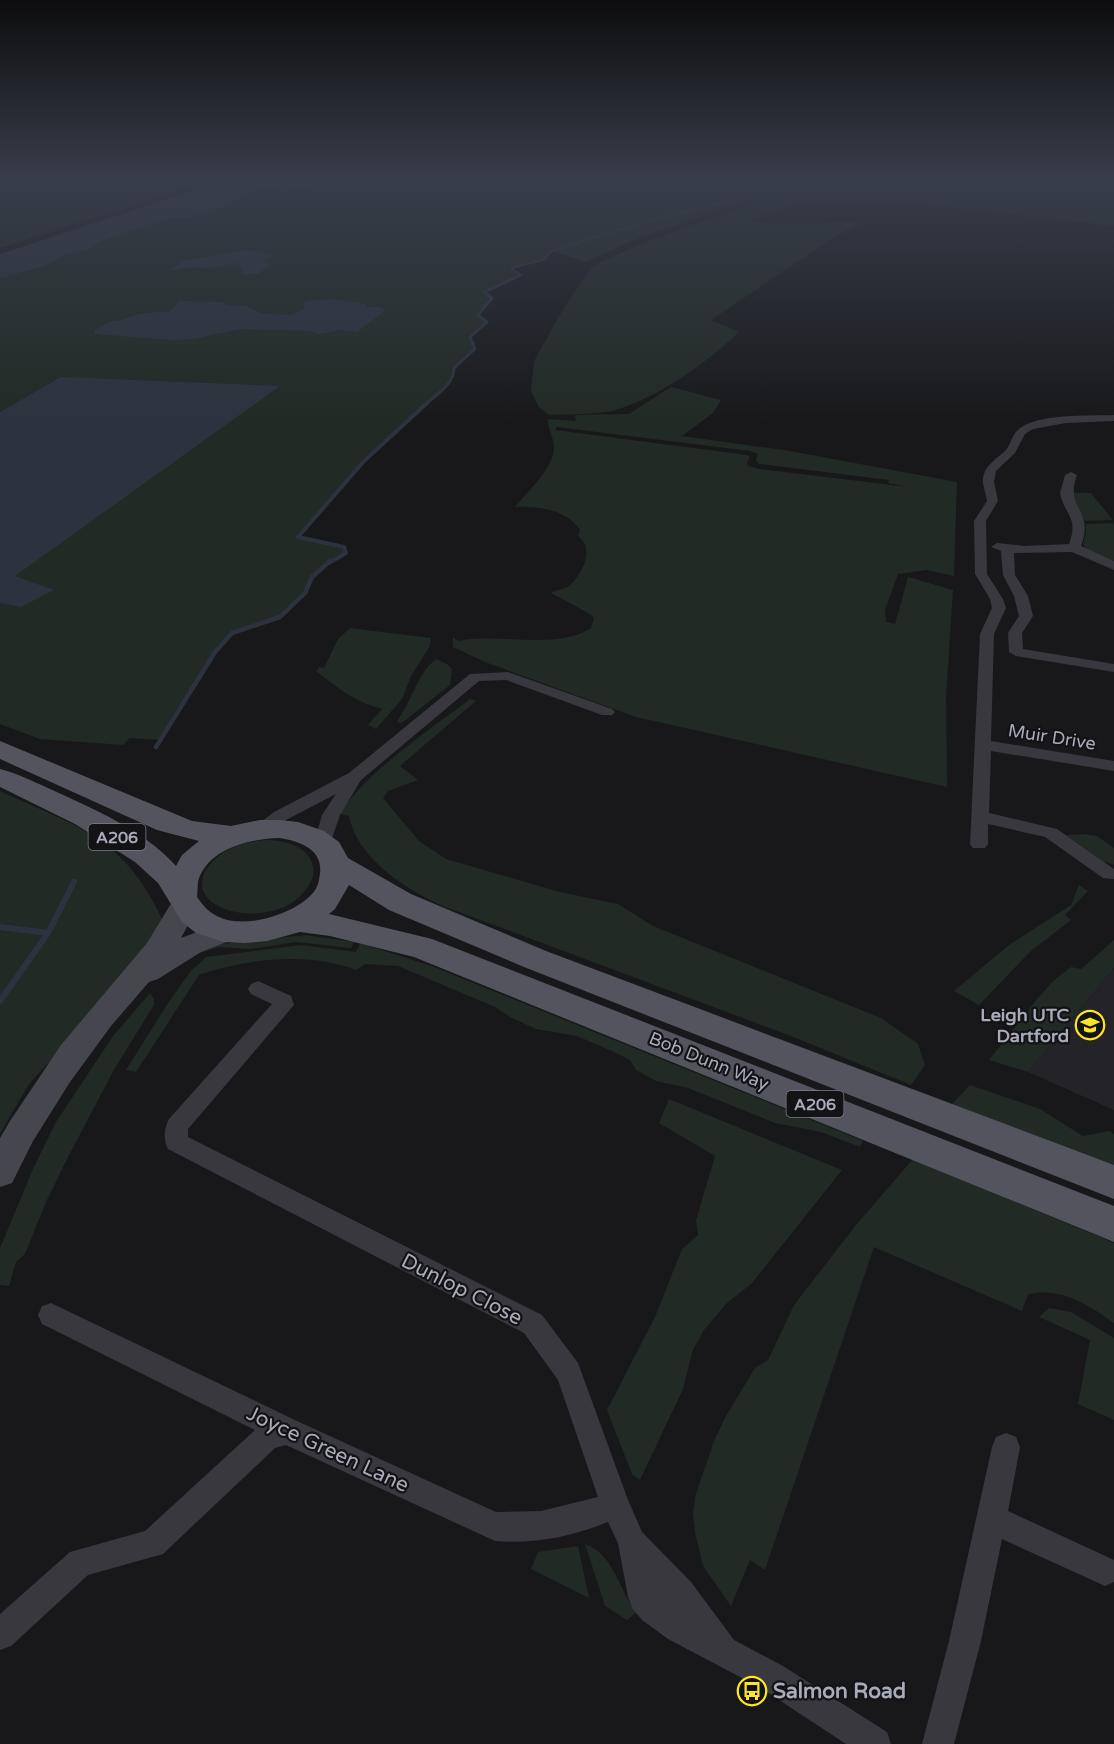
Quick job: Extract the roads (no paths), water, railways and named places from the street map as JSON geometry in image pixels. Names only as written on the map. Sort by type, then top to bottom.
[{"type":"main road","name":"A206","points":[[0,749],[167,823],[191,830],[231,836]]},
{"type":"main road","name":"A206","points":[[0,777],[78,814],[137,849],[163,870],[183,900]]},
{"type":"main road","points":[[261,829],[284,829],[306,834],[329,853],[336,879],[329,894],[316,908],[297,920],[262,931],[227,931],[201,921],[194,916],[183,900],[183,879],[193,862],[209,847],[231,836],[261,829]]},
{"type":"main road","name":"Bob Dunn Way","points":[[329,853],[400,902],[535,959],[1114,1182]]},
{"type":"main road","name":"Bob Dunn Way","points":[[297,920],[341,927],[421,947],[1114,1224]]},
{"type":"street","points":[[979,844],[987,634],[999,608],[997,598],[982,579],[980,521],[988,513],[994,498],[990,471],[1011,450],[1022,431],[1040,424],[1112,420]]},
{"type":"street","points":[[1071,476],[1065,487],[1066,496],[1079,523],[1080,531],[1074,548]]},
{"type":"street","points":[[981,545],[1024,550],[1074,548],[1114,566]]},
{"type":"street","points":[[1007,549],[1009,574],[1021,596],[1026,616],[1015,633],[1016,652],[1114,668]]},
{"type":"street","points":[[261,829],[280,816],[355,777],[475,677],[508,676],[607,712]]},
{"type":"street","name":"Muir Drive","points":[[984,745],[1114,766]]},
{"type":"street","points":[[329,853],[331,815],[355,777]]},
{"type":"street","points":[[980,817],[1051,833],[1109,874]]},
{"type":"street","points":[[0,1172],[51,1083],[99,1019],[139,976],[175,926],[183,900]]},
{"type":"street","points":[[139,976],[191,945],[227,931]]},
{"type":"street","name":"Dunlop Close","points":[[258,989],[284,1001],[284,1005],[177,1126],[176,1142],[533,1324],[569,1372],[615,1505],[632,1542],[643,1597],[653,1608],[679,1628],[772,1677],[875,1744]]},
{"type":"street","name":"Joyce Green Lane","points":[[51,1315],[287,1431],[495,1526],[515,1528],[559,1523],[615,1505]]},
{"type":"street","points":[[0,1635],[80,1562],[153,1544],[267,1437],[287,1431]]},
{"type":"street","points":[[938,1744],[965,1641],[1006,1448]]},
{"type":"street","points":[[992,1519],[1105,1571]]},
{"type":"water","points":[[0,261],[52,261],[43,266],[0,278]]},
{"type":"water","points":[[182,261],[265,261],[271,265],[259,274],[242,274],[242,267],[236,263],[169,271]]},
{"type":"water","points":[[333,299],[386,310],[357,332],[341,330],[319,334],[311,331],[239,329],[194,339],[172,340],[95,334],[95,330],[112,321],[139,314],[170,311],[180,301],[224,302],[226,305],[246,306],[262,314],[291,315],[304,309],[304,303],[307,301]]},
{"type":"water","points":[[61,377],[280,386],[15,576],[54,590],[21,607],[0,603],[0,412]]},
{"type":"waterway","points":[[512,279],[521,275],[511,268],[537,261]]},
{"type":"waterway","points":[[426,404],[444,388],[451,379],[454,368],[475,349],[470,337],[487,322],[478,315],[492,298],[484,292],[515,278]]},
{"type":"waterway","points":[[329,563],[346,553],[344,547],[298,537],[364,461],[427,403]]},
{"type":"waterway","points":[[156,747],[215,652],[232,633],[280,617],[305,593],[312,577],[330,561]]},
{"type":"waterway","points":[[48,933],[74,882]]},
{"type":"waterway","points":[[0,927],[48,933]]},
{"type":"waterway","points":[[0,1001],[48,933]]},
{"type":"place","name":"Leigh UTC Dartford","points":[[1090,1025]]},
{"type":"place","name":"Salmon Road","points":[[752,1691]]}]
